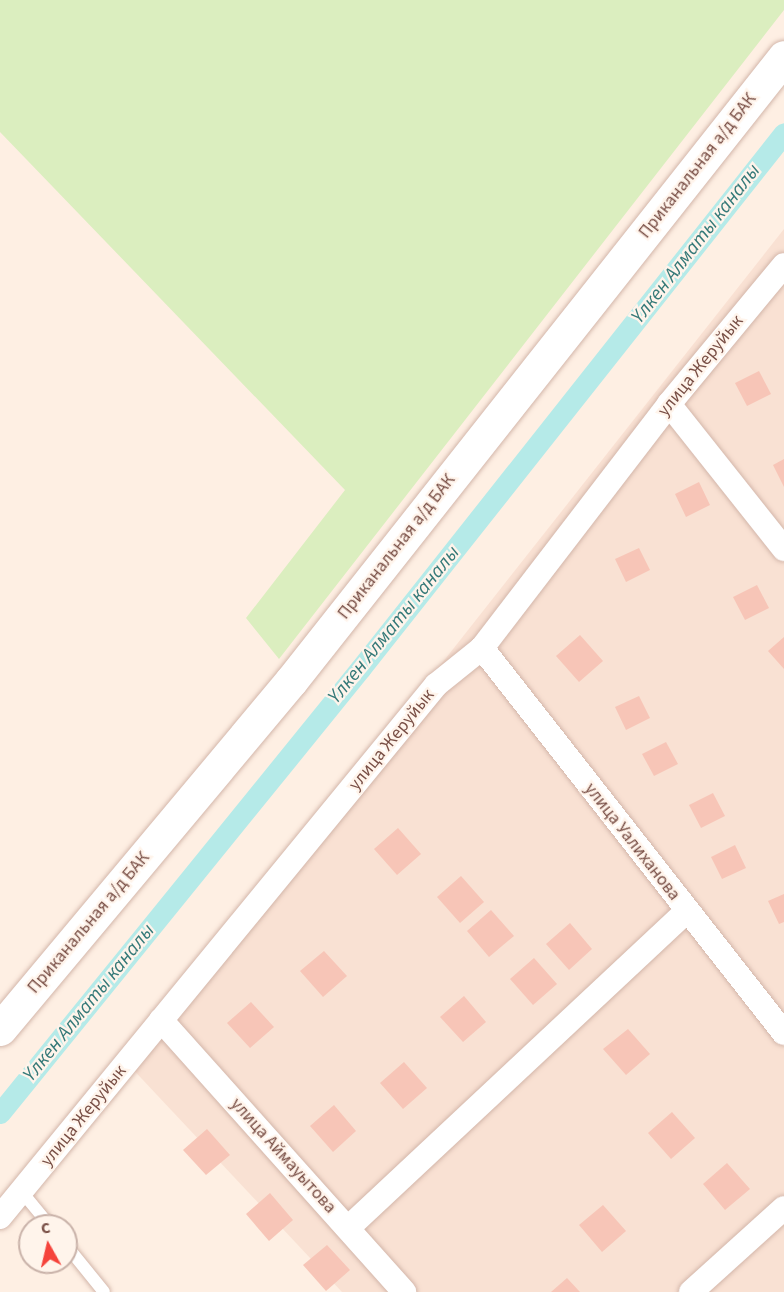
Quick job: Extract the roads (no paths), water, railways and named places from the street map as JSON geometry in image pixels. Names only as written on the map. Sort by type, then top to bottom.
[{"type":"street","name":"Приканальная а/д БАК","points":[[0,1029],[291,681],[784,57]]},
{"type":"street","name":"улица Жеруйык","points":[[0,1217],[436,685],[482,648],[669,405],[784,265]]},
{"type":"street","points":[[669,405],[784,549]]},
{"type":"street","name":"улица Уалиханова","points":[[482,648],[686,912],[784,1033]]},
{"type":"street","points":[[348,1228],[686,912]]},
{"type":"street","name":"улица Аймауытова","points":[[161,1020],[404,1292]]},
{"type":"street","points":[[692,1292],[784,1208]]},
{"type":"lane","points":[[22,1192],[40,1214]]},
{"type":"lane","points":[[78,1260],[104,1292]]},
{"type":"waterway","name":"Үлкен Алматы каналы","points":[[0,1113],[360,669],[784,133]]}]
